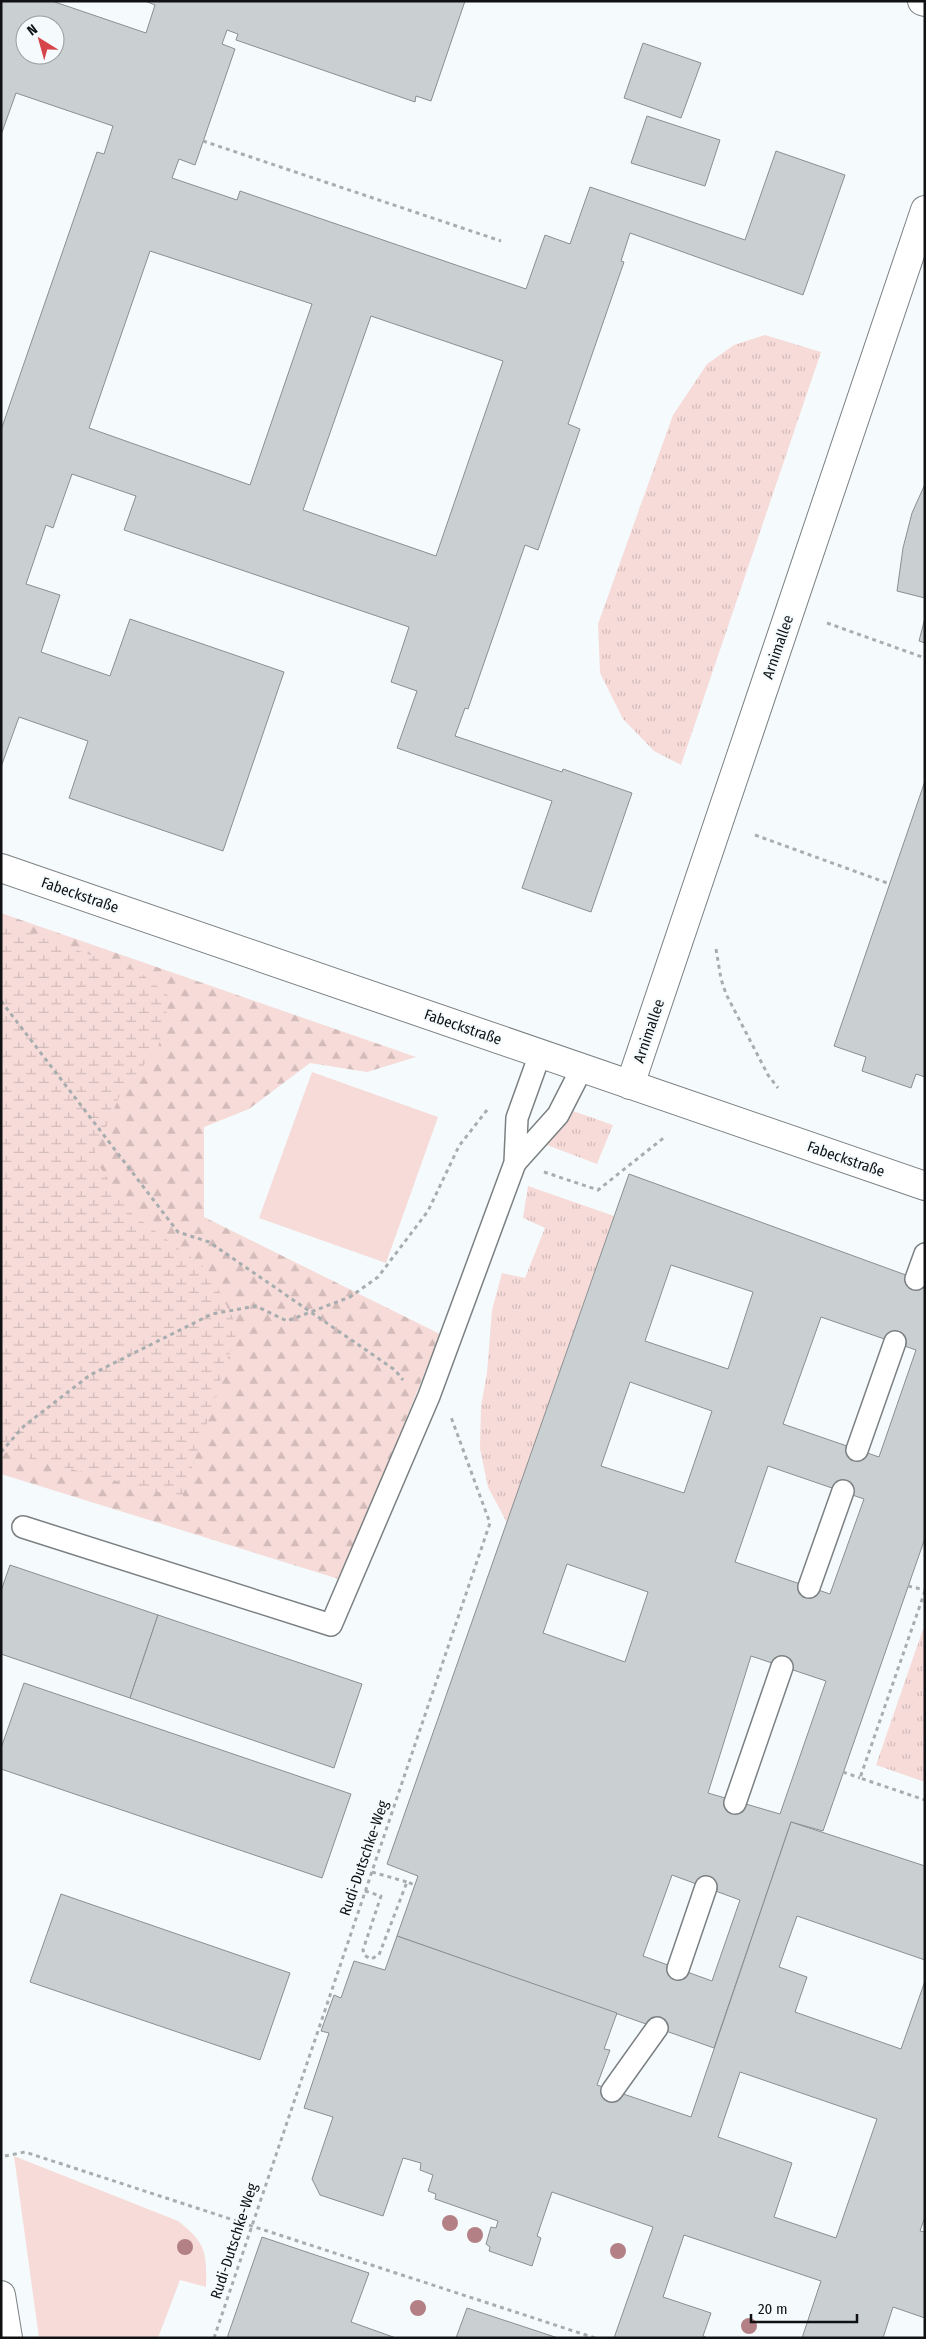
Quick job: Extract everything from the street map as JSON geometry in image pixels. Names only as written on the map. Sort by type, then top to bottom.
[{"type":"street","name":"Arnimallee","points":[[630,1085],[925,210]]},
{"type":"street","name":"Fabeckstraße","points":[[1,868],[925,1186]]},
{"type":"street","points":[[1,2295],[8,2338]]},
{"type":"lane","points":[[23,1527],[331,1625],[429,1396],[515,1163],[517,1118],[540,1054]]},
{"type":"lane","points":[[515,1163],[558,1115],[582,1068]]},
{"type":"lane","points":[[916,1279],[925,1254]]},
{"type":"lane","points":[[857,1450],[894,1342]]},
{"type":"lane","points":[[809,1587],[843,1491]]},
{"type":"lane","points":[[735,1803],[782,1666]]},
{"type":"lane","points":[[678,1969],[706,1887]]},
{"type":"lane","points":[[612,2091],[657,2028]]},
{"type":"path","points":[[203,141],[501,241]]},
{"type":"path","points":[[827,623],[925,658]]},
{"type":"path","points":[[755,835],[890,884]]},
{"type":"path","points":[[716,949],[720,980],[726,994],[768,1075],[778,1088]]},
{"type":"path","name":"Rudi-Dutschke-Weg","points":[[1,1001],[178,1232],[209,1242],[394,1370],[411,1389],[447,1405],[490,1523],[214,2338]]},
{"type":"path","points":[[1,1452],[24,1426],[90,1376],[212,1314],[256,1306],[287,1321],[350,1297],[378,1277],[428,1211],[459,1146],[492,1103]]},
{"type":"path","points":[[515,1163],[598,1190],[666,1136]]},
{"type":"path","points":[[860,1778],[925,1591],[908,1586]]},
{"type":"path","points":[[843,1772],[925,1800]]},
{"type":"path","points":[[371,1871],[415,1885]]},
{"type":"path","points":[[365,1891],[381,1896],[363,1950],[364,1955],[371,1959],[379,1955],[407,1882]]},
{"type":"path","points":[[5,2156],[25,2152],[595,2338]]},
{"type":"green space","points":[[765,335],[821,352],[681,765],[654,751],[623,719],[600,673],[598,624],[673,415],[707,364],[734,345]]},
{"type":"green space","points":[[1,913],[416,1057],[367,1072],[310,1063],[249,1109],[204,1127],[204,1217],[440,1334],[342,1580],[1,1474]]},
{"type":"green space","points":[[1,923],[141,973],[170,997],[158,1048],[121,1093],[93,1157],[131,1213],[209,1271],[238,1328],[182,1498],[1,1451]]},
{"type":"green space","points":[[312,1072],[438,1117],[386,1263],[259,1218]]},
{"type":"green space","points":[[573,1111],[613,1125],[597,1164],[547,1145]]},
{"type":"green space","points":[[528,1186],[614,1216],[507,1523],[488,1487],[480,1449],[481,1406],[487,1373],[492,1310],[502,1273],[525,1278],[545,1228],[523,1218]]},
{"type":"green space","points":[[923,1629],[925,1630],[925,1782],[876,1765]]},
{"type":"green space","points":[[14,2156],[178,2221],[194,2236],[203,2249],[206,2265],[206,2287],[180,2280],[158,2338],[39,2338]]},
{"type":"building","points":[[1,1],[52,1],[146,33],[155,5],[145,1],[465,1],[431,101],[416,96],[415,102],[236,40],[238,34],[227,30],[222,44],[235,49],[195,165],[179,159],[172,178],[237,200],[240,191],[526,289],[545,235],[570,244],[590,187],[745,240],[776,151],[845,175],[803,295],[630,233],[621,261],[624,262],[568,424],[580,429],[538,550],[525,545],[468,709],[465,708],[455,736],[562,772],[563,769],[632,793],[591,912],[522,888],[552,801],[397,748],[417,691],[391,682],[409,627],[124,530],[136,496],[72,474],[53,528],[46,525],[26,584],[60,595],[41,652],[110,676],[130,619],[284,672],[223,851],[69,798],[88,741],[19,717],[1,767],[1,430],[97,152],[104,154],[113,126],[16,93],[1,135]],"holes":[[[150,251],[312,304],[250,485],[89,428]],[[371,316],[503,361],[436,556],[303,510]]]},
{"type":"building","points":[[643,43],[701,63],[681,118],[624,98]]},
{"type":"building","points":[[647,116],[720,140],[705,186],[631,163]]},
{"type":"building","points":[[925,484],[925,598],[897,591],[903,548],[912,513]]},
{"type":"building","points":[[925,618],[925,643],[919,641]]},
{"type":"building","points":[[925,781],[925,1077],[916,1074],[911,1088],[862,1071],[866,1057],[834,1046]]},
{"type":"building","points":[[629,1174],[925,1282],[925,1538],[823,1831],[791,1822],[714,2048],[397,1936],[418,1876],[387,1864]],"holes":[[[671,1265],[753,1292],[728,1369],[645,1341]],[[821,1317],[916,1350],[879,1457],[783,1424]],[[630,1382],[712,1411],[684,1493],[601,1466]],[[768,1466],[864,1499],[830,1594],[735,1562]],[[567,1564],[648,1592],[625,1662],[543,1633]],[[751,1656],[826,1681],[780,1814],[708,1793]],[[672,1875],[740,1900],[712,1981],[643,1956]]]},
{"type":"building","points":[[10,1565],[158,1615],[130,1698],[1,1654],[1,1591]]},
{"type":"building","points":[[158,1615],[362,1684],[334,1768],[130,1698]]},
{"type":"building","points":[[24,1683],[351,1794],[322,1878],[1,1769],[1,1748]]},
{"type":"building","points":[[791,1822],[925,1866],[925,1960],[797,1916],[779,1967],[807,1977],[795,2012],[901,2049],[925,1981],[925,2217],[920,2231],[925,2232],[925,2318],[893,2307],[883,2338],[802,2338],[821,2281],[684,2235],[663,2297],[711,2313],[703,2336],[707,2338],[614,2338],[653,2227],[552,2192],[537,2236],[541,2238],[532,2266],[489,2251],[490,2247],[486,2244],[491,2227],[496,2228],[498,2221],[435,2199],[436,2194],[428,2191],[433,2175],[420,2170],[421,2163],[403,2158],[383,2216],[320,2195],[312,2179],[333,2117],[304,2108],[329,2033],[321,2031],[334,1995],[341,1998],[354,1961],[385,1970],[397,1936],[617,2013],[604,2049],[610,2050],[597,2085],[691,2117]],"holes":[[[740,2072],[877,2119],[836,2238],[774,2217],[792,2163],[718,2137]]]},
{"type":"building","points":[[61,1894],[290,1973],[260,2060],[30,1982]]},
{"type":"building","points":[[262,2237],[369,2273],[351,2322],[396,2338],[227,2338]]},
{"type":"building","points":[[467,2308],[558,2338],[456,2338]]}]
